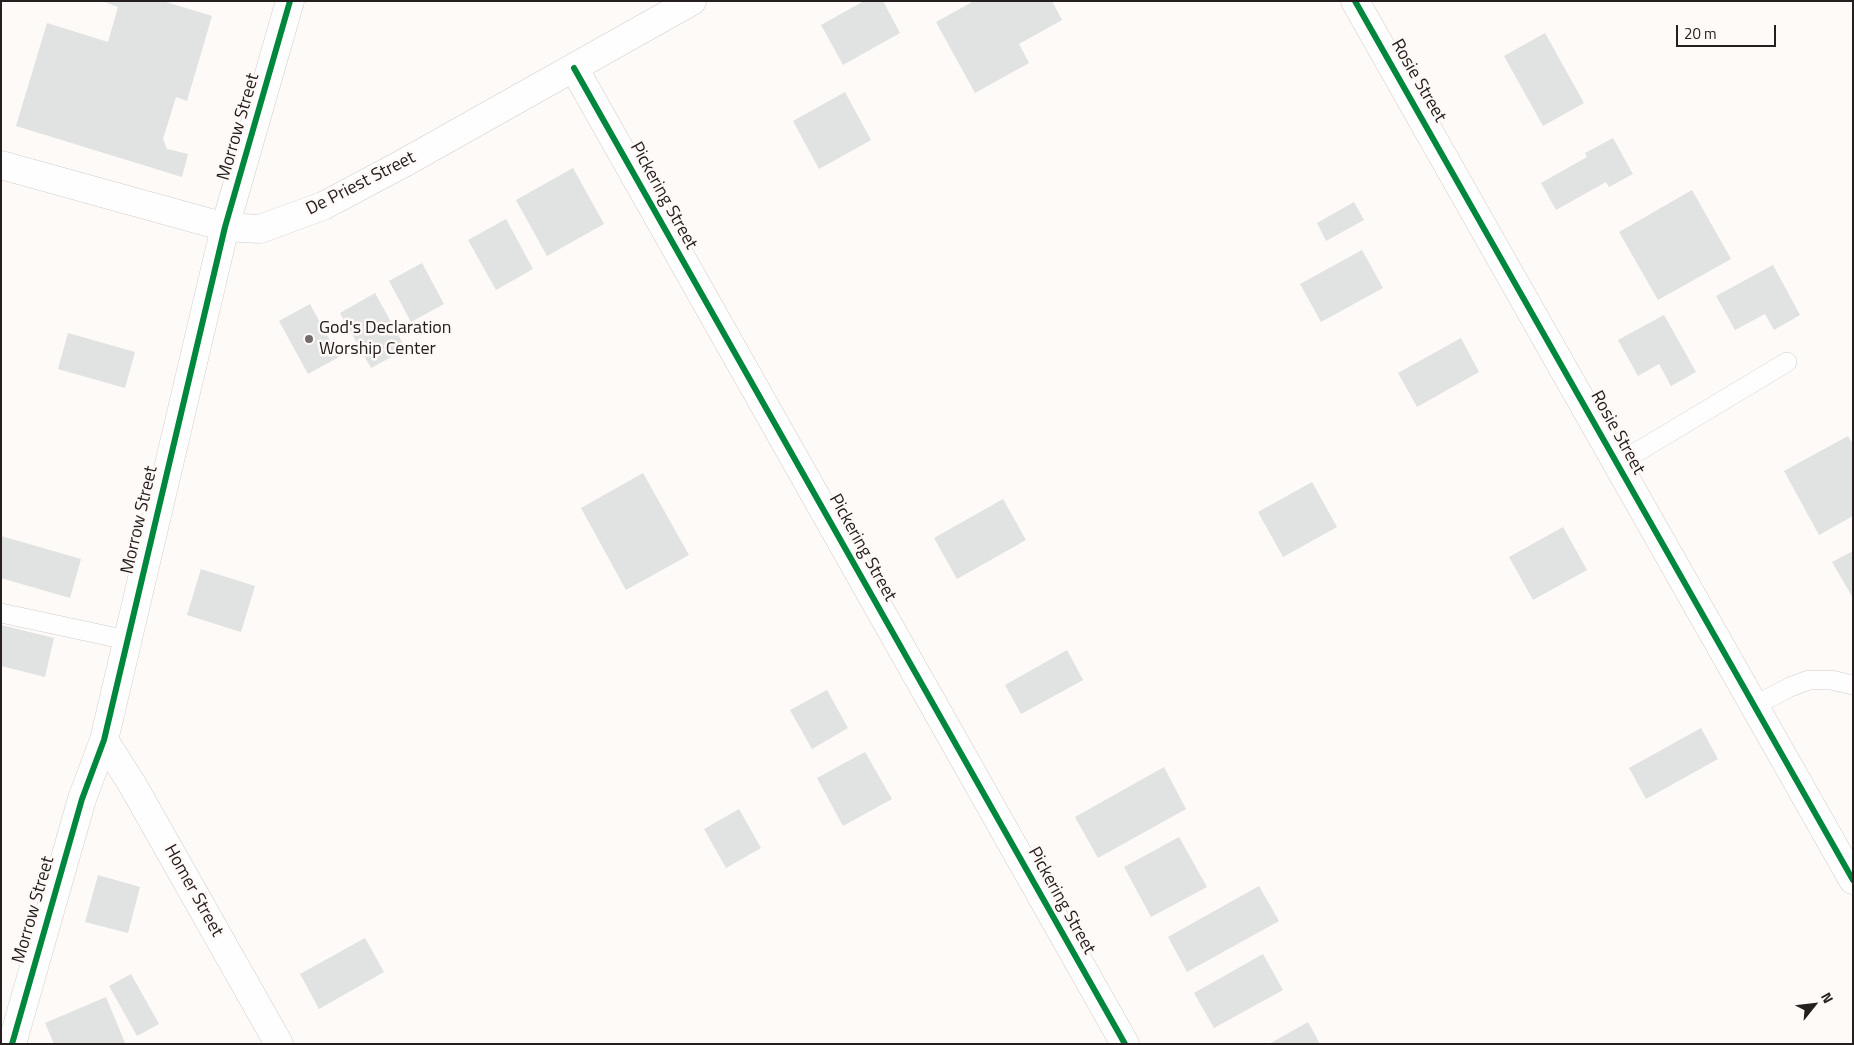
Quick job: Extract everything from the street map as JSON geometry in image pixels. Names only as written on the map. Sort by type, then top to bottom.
[{"type":"street","name":"Morrow Street","points":[[12,1044],[82,799],[104,740],[225,227],[290,1]]},
{"type":"street","name":"De Priest Street","points":[[1,165],[225,227],[260,229],[323,206],[402,164],[692,1]]},
{"type":"street","name":"Rosie Street","points":[[1356,1],[1853,880]]},
{"type":"street","name":"Pickering Street","points":[[574,68],[1124,1044]]},
{"type":"street","name":"Homer Street","points":[[104,740],[132,784],[279,1044]]},
{"type":"lane","points":[[1617,464],[1787,362]]},
{"type":"lane","points":[[1,613],[127,640]]},
{"type":"lane","points":[[1754,706],[1790,687],[1809,680],[1831,680],[1853,685]]},
{"type":"building","points":[[102,1],[163,1],[212,16],[187,101],[176,97],[163,139],[167,149],[188,154],[182,177],[16,126],[47,23],[108,42],[118,7]]},
{"type":"building","points":[[864,1],[883,1],[900,33],[843,65],[821,25]]},
{"type":"building","points":[[974,1],[1052,1],[1062,20],[1019,44],[1029,63],[975,93],[936,22]]},
{"type":"building","points":[[1545,33],[1584,103],[1543,126],[1504,56]]},
{"type":"building","points":[[845,92],[871,140],[819,169],[793,121]]},
{"type":"building","points":[[1613,138],[1633,174],[1609,187],[1606,182],[1556,210],[1541,183],[1587,157],[1585,153]]},
{"type":"building","points":[[573,168],[604,224],[547,256],[516,200]]},
{"type":"building","points":[[1692,190],[1731,259],[1658,300],[1619,232]]},
{"type":"building","points":[[1354,202],[1364,220],[1326,241],[1317,223]]},
{"type":"building","points":[[506,219],[533,269],[496,290],[468,240]]},
{"type":"building","points":[[1362,250],[1383,288],[1321,322],[1300,284]]},
{"type":"building","points":[[422,263],[444,304],[411,322],[389,281]]},
{"type":"building","points":[[1773,265],[1800,315],[1774,330],[1765,314],[1735,330],[1716,296]]},
{"type":"building","points":[[375,293],[406,349],[371,368],[340,313]]},
{"type":"building","name":"God's Declaration Worship Center","points":[[310,304],[339,357],[308,374],[279,321]]},
{"type":"building","points":[[1664,315],[1696,372],[1671,386],[1659,364],[1638,376],[1618,340]]},
{"type":"building","points":[[68,333],[135,352],[125,388],[58,369]]},
{"type":"building","points":[[1461,338],[1479,372],[1417,407],[1398,373]]},
{"type":"building","points":[[1848,436],[1853,444],[1853,516],[1819,535],[1784,471]]},
{"type":"building","points":[[643,473],[689,555],[626,590],[581,508]]},
{"type":"building","points":[[1312,482],[1337,527],[1283,557],[1258,512]]},
{"type":"building","points":[[1003,499],[1026,540],[957,579],[934,538]]},
{"type":"building","points":[[1563,527],[1587,570],[1533,600],[1509,557]]},
{"type":"building","points":[[1,536],[81,559],[70,598],[1,578]]},
{"type":"building","points":[[1853,551],[1853,598],[1832,562]]},
{"type":"building","points":[[201,569],[255,586],[241,632],[187,615]]},
{"type":"building","points":[[1,625],[54,638],[45,677],[1,666]]},
{"type":"building","points":[[1067,650],[1083,680],[1021,714],[1005,685]]},
{"type":"building","points":[[827,690],[848,728],[812,749],[790,710]]},
{"type":"building","points":[[1701,728],[1718,759],[1646,799],[1629,768]]},
{"type":"building","points":[[865,752],[892,799],[843,826],[817,778]]},
{"type":"building","points":[[1164,767],[1186,809],[1098,858],[1075,817]]},
{"type":"building","points":[[739,809],[761,848],[726,868],[704,829]]},
{"type":"building","points":[[1179,837],[1207,887],[1151,917],[1124,867]]},
{"type":"building","points":[[98,875],[140,887],[128,933],[85,922]]},
{"type":"building","points":[[1259,886],[1279,921],[1187,972],[1168,937]]},
{"type":"building","points":[[365,938],[384,972],[319,1009],[300,974]]},
{"type":"building","points":[[1263,954],[1283,990],[1214,1028],[1194,993]]},
{"type":"building","points":[[131,974],[159,1024],[137,1036],[109,986]]},
{"type":"building","points":[[106,997],[125,1043],[54,1044],[45,1023]]},
{"type":"building","points":[[1308,1022],[1320,1044],[1269,1044]]},
{"type":"cycle path","points":[[12,1044],[82,799],[104,740],[225,227],[290,1]]},
{"type":"cycle path","points":[[1355,1],[1853,880]]},
{"type":"cycle path","points":[[574,68],[1125,1044]]},
{"type":"place","name":"God's Declaration Worship Center","points":[[309,339]]}]
